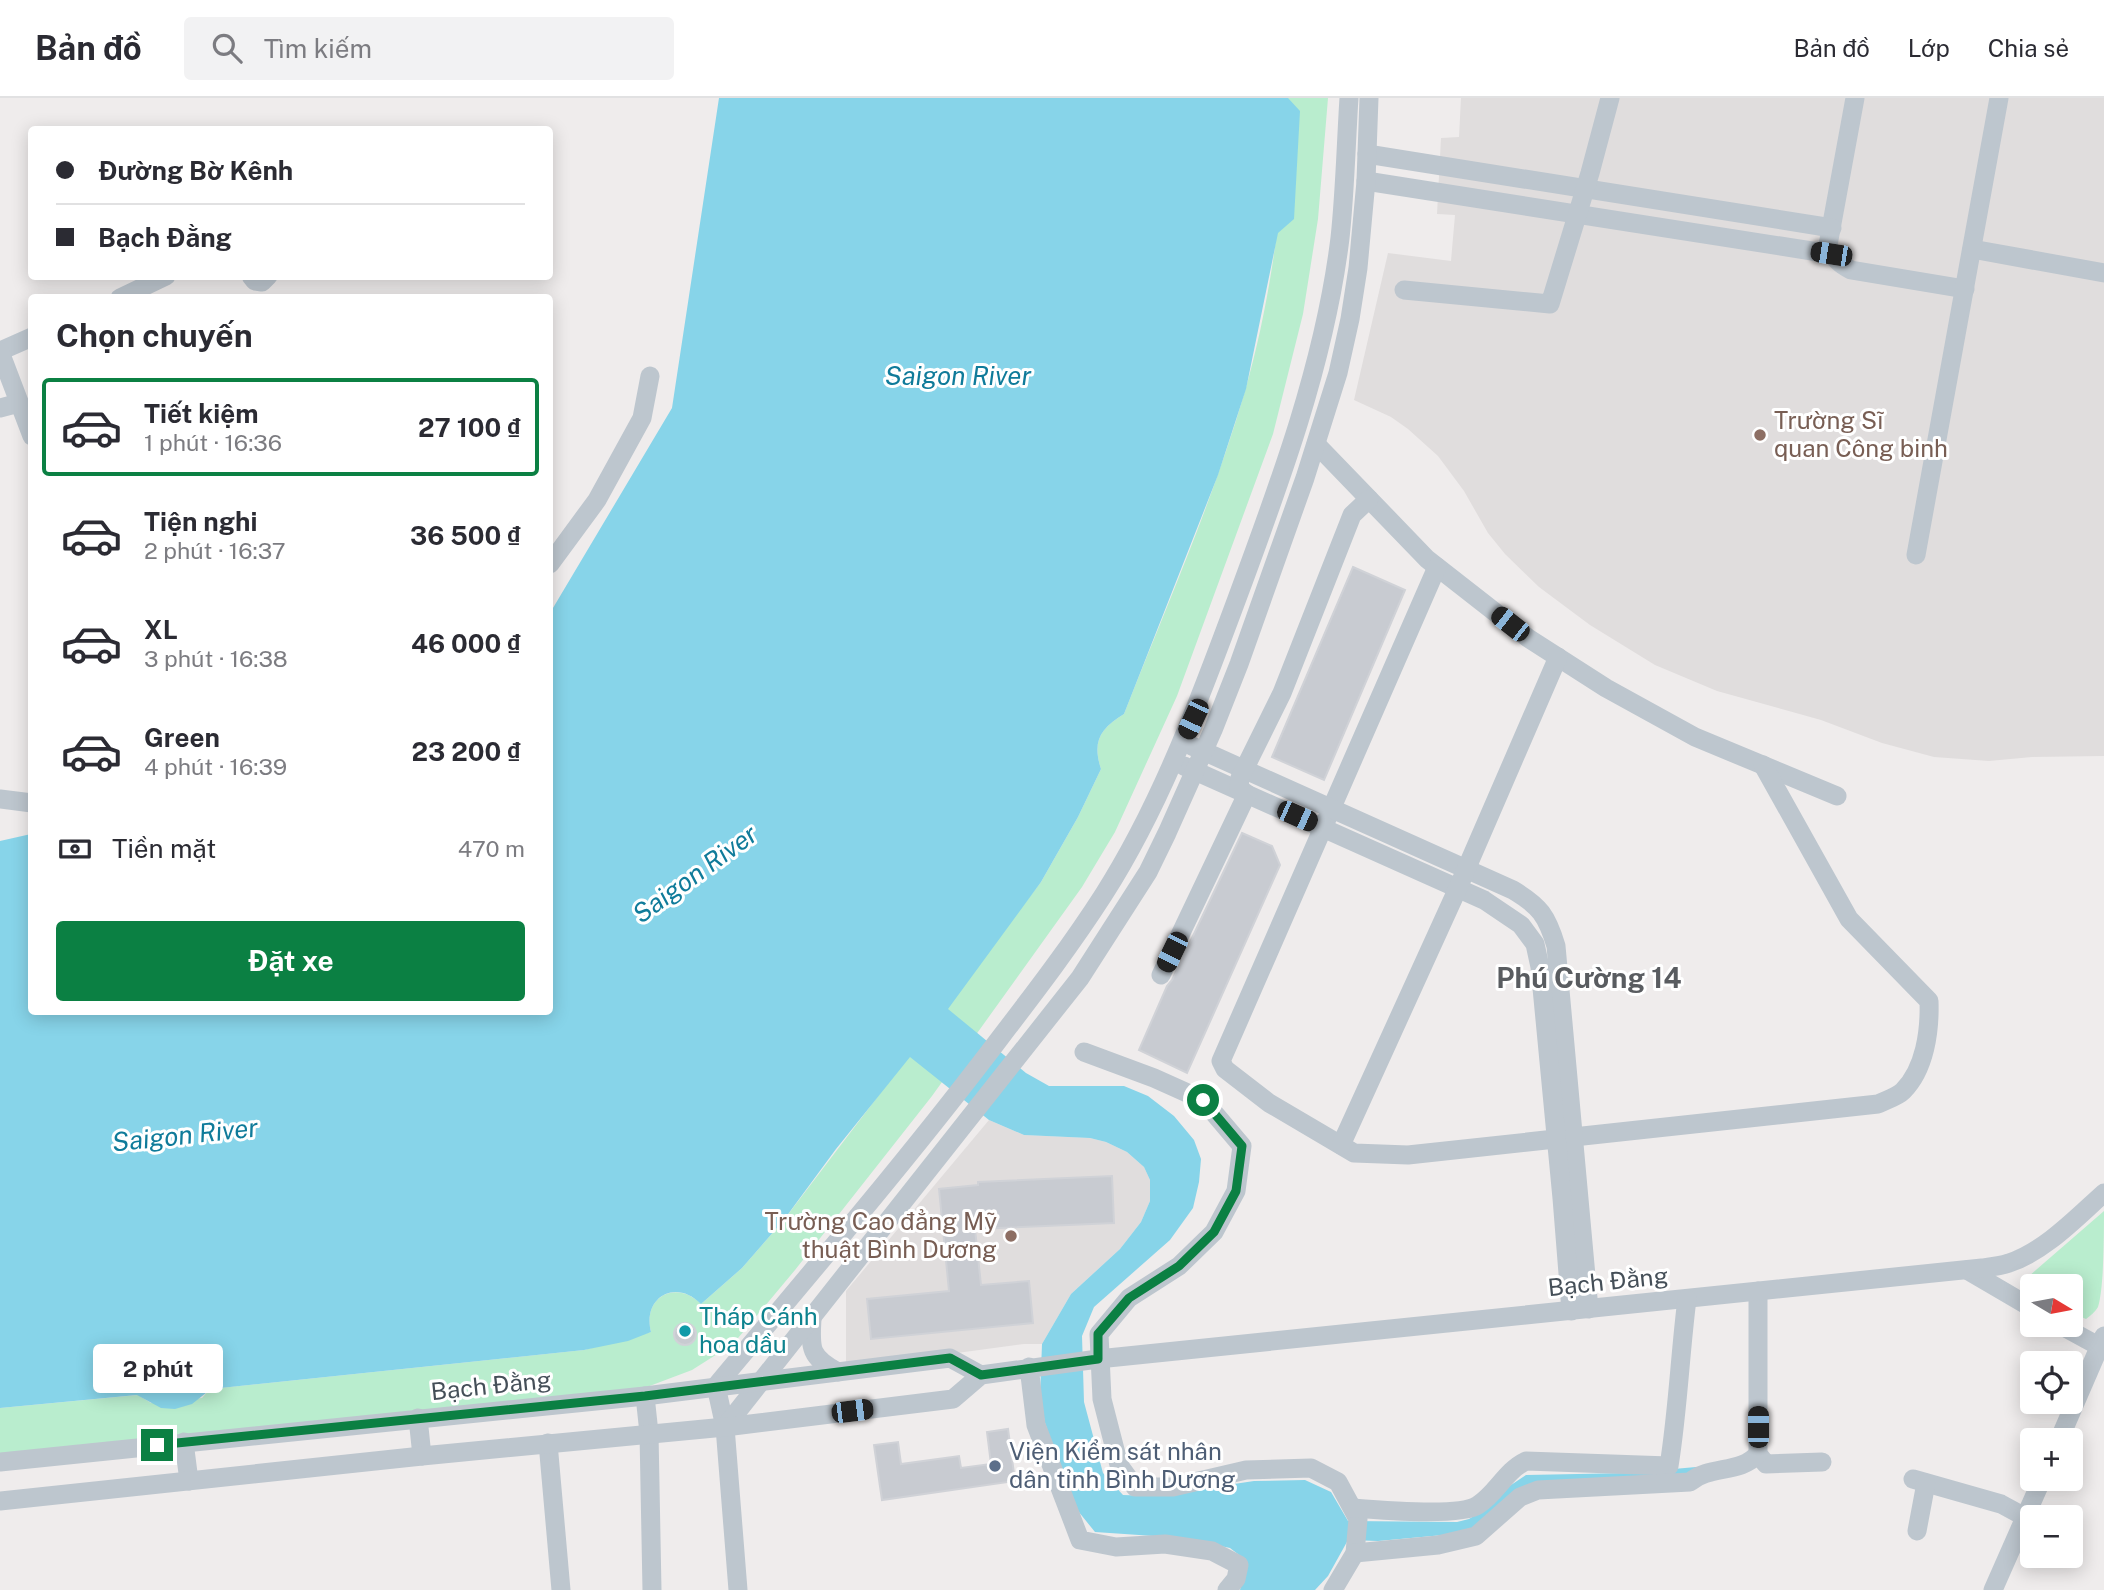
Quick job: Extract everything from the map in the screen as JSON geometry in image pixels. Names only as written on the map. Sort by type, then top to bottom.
[{"type":"street","points":[[738,1590],[725,1427],[716,1386],[927,1135],[1051,971],[1105,893],[1147,819],[1193,719],[1260,536],[1299,419],[1324,328],[1340,239],[1349,98]]},
{"type":"street","points":[[725,1427],[1080,978],[1148,872],[1195,771],[1239,664],[1338,373],[1358,268],[1367,168],[1369,98]]},
{"type":"street","points":[[1404,290],[1550,304],[1586,189],[1610,98]]},
{"type":"street","points":[[1855,98],[1828,245],[1831,254],[1836,261],[1851,270],[1965,289]]},
{"type":"street","points":[[1916,555],[2000,98]]},
{"type":"street","points":[[1345,166],[1586,189],[1832,228]]},
{"type":"street","points":[[1367,168],[1578,214],[1831,254]]},
{"type":"street","points":[[1972,249],[2104,273]]},
{"type":"street","points":[[128,294],[158,280]]},
{"type":"street","points":[[28,339],[0,352],[28,426]]},
{"type":"street","points":[[553,560],[597,500],[642,418],[650,376]]},
{"type":"street","points":[[0,408],[19,403]]},
{"type":"street","points":[[1316,444],[1437,567],[1528,638],[1606,688],[1695,737],[1837,796]]},
{"type":"street","points":[[1247,794],[1241,790],[1239,783],[1282,693],[1352,514],[1369,499]]},
{"type":"street","points":[[1437,567],[1221,1061],[1225,1069],[1269,1103],[1354,1153],[1408,1155],[1878,1104],[1901,1093],[1918,1071],[1930,1021],[1929,1001],[1849,919],[1763,765]]},
{"type":"street","points":[[1341,1145],[1458,888],[1558,657]]},
{"type":"street","points":[[1182,742],[1513,890],[1532,901],[1548,919],[1556,946],[1565,1138],[1580,1310]]},
{"type":"street","points":[[1173,761],[1484,900],[1521,925],[1535,944],[1540,967],[1565,1138]]},
{"type":"street","points":[[1161,975],[1247,794]]},
{"type":"street","points":[[0,799],[28,802]]},
{"type":"street","points":[[1084,1052],[1203,1100],[1242,1146],[1236,1191],[1214,1232],[1179,1266],[1129,1298],[1098,1334],[1096,1359],[1102,1399],[1119,1465],[1135,1488],[1173,1487],[1246,1470],[1311,1468],[1338,1482],[1356,1514],[1356,1548],[1333,1590]]},
{"type":"street","name":"Bạch Đằng","points":[[1029,1367],[1967,1270],[2010,1263],[2027,1254],[2057,1233],[2104,1193]]},
{"type":"street","points":[[1967,1270],[2020,1301]]},
{"type":"street","points":[[1758,1291],[1758,1454],[1766,1464],[1822,1462]]},
{"type":"street","points":[[1356,1514],[1476,1507],[1489,1496],[1509,1471],[1526,1461],[1670,1466],[1687,1298]]},
{"type":"street","points":[[812,1319],[813,1353],[822,1363],[838,1372]]},
{"type":"street","points":[[2064,1428],[2103,1344],[2083,1335]]},
{"type":"street","name":"Bạch Đằng","points":[[0,1462],[645,1396],[950,1358],[981,1375]]},
{"type":"street","points":[[0,1501],[725,1427],[953,1399],[981,1375],[1029,1367],[1036,1425],[1080,1540],[1116,1547],[1165,1544],[1212,1551],[1239,1565],[1237,1579],[1227,1590]]},
{"type":"street","points":[[645,1396],[649,1433],[652,1590]]},
{"type":"street","points":[[418,1418],[422,1456]]},
{"type":"street","points":[[184,1442],[189,1481]]},
{"type":"street","points":[[548,1443],[561,1590]]},
{"type":"street","points":[[1356,1548],[1438,1545],[1476,1536],[1527,1493],[1565,1487],[1690,1482],[1699,1474],[1743,1466],[1758,1454]]},
{"type":"street","points":[[1917,1531],[1920,1481],[2001,1504],[2020,1514]]},
{"type":"street","points":[[1993,1590],[2020,1528]]},
{"type":"shaded area","name":"Trường Sĩ quan Công binh","points":[[1461,98],[2104,98],[2104,756],[2032,757],[1989,761],[1934,757],[1882,743],[1821,720],[1717,691],[1655,665],[1590,625],[1539,587],[1488,533],[1464,491],[1438,456],[1391,417],[1354,400],[1388,253],[1451,261],[1455,215],[1437,214],[1441,138],[1459,137]]},
{"type":"shaded area","name":"Trường Cao đẳng Mỹ thuật Bình Dương","points":[[989,1120],[1024,1135],[1090,1138],[1127,1152],[1144,1167],[1150,1180],[1150,1201],[1141,1222],[1120,1249],[1071,1294],[1042,1344],[1024,1344],[846,1368],[846,1291]]},
{"type":"green space","points":[[1288,98],[1328,98],[1318,219],[1303,314],[1273,434],[1177,696],[1115,832],[1082,887],[932,1096],[733,1344],[692,1370],[639,1390],[0,1454],[0,1408],[138,1395],[151,1403],[202,1398],[210,1389],[584,1350],[651,1332],[651,1309],[663,1296],[681,1293],[701,1304],[742,1268],[783,1221],[1041,882],[1078,817],[1101,769],[1097,751],[1100,737],[1109,725],[1124,714],[1204,513],[1245,391],[1263,319],[1275,246]]},
{"type":"green space","points":[[2104,1211],[2098,1307],[2086,1319],[2083,1318],[2083,1274],[2031,1274]]},
{"type":"water","name":"Saigon River","points":[[719,98],[1288,98],[1300,111],[1294,219],[1278,233],[1246,389],[1218,475],[1124,714],[1109,725],[1100,737],[1097,751],[1101,769],[1078,817],[1041,882],[948,1009],[1026,1073],[1049,1086],[1124,1086],[1148,1096],[1174,1116],[1194,1140],[1201,1159],[1193,1208],[1170,1240],[1094,1307],[1082,1336],[1084,1402],[1103,1473],[1123,1495],[1154,1496],[1254,1481],[1305,1480],[1331,1492],[1348,1521],[1457,1522],[1480,1512],[1505,1489],[1526,1475],[1629,1473],[1696,1467],[1698,1477],[1537,1487],[1476,1532],[1378,1541],[1348,1540],[1328,1576],[1315,1590],[1240,1590],[1247,1561],[1230,1548],[1183,1538],[1095,1532],[1074,1506],[1045,1423],[1040,1397],[1042,1344],[1071,1294],[1120,1249],[1141,1222],[1150,1201],[1150,1180],[1144,1167],[1127,1152],[1106,1142],[1090,1138],[1024,1135],[989,1120],[910,1057],[836,1149],[783,1221],[742,1268],[701,1304],[681,1292],[663,1295],[652,1309],[651,1332],[628,1341],[584,1350],[211,1389],[192,1404],[175,1409],[161,1408],[137,1395],[0,1408],[0,841],[28,835],[28,1015],[553,1015],[553,608],[672,408]]},
{"type":"building","points":[[1353,567],[1405,590],[1324,780],[1272,757]]},
{"type":"building","points":[[1242,833],[1272,846],[1280,865],[1187,1073],[1139,1050],[1167,986]]},
{"type":"building","points":[[1112,1176],[1114,1223],[975,1229],[981,1285],[1029,1281],[1033,1323],[871,1339],[867,1299],[949,1291],[939,1189],[978,1185],[978,1182]]},
{"type":"building","name":"Tháp Cánh hoa dầu","points":[[685,1323],[693,1326],[696,1334],[693,1342],[685,1345],[677,1342],[674,1334],[677,1326]]},
{"type":"building","name":"Viện Kiểm sát nhân dân tỉnh Bình Dương","points":[[1008,1429],[1015,1481],[882,1500],[874,1445],[898,1442],[901,1464],[959,1456],[961,1468],[991,1464],[987,1432]]},
{"type":"place","name":"Trường Sĩ quan Công binh","points":[[1760,435]]},
{"type":"place","name":"Trường Cao đẳng Mỹ thuật Bình Dương","points":[[1011,1236]]},
{"type":"place","name":"Tháp Cánh hoa dầu","points":[[685,1331]]},
{"type":"place","name":"Viện Kiểm sát nhân dân tỉnh Bình Dương","points":[[995,1466]]},
{"type":"district","name":"Phú Cường 14","points":[[1589,978]]},
{"type":"route","points":[[157,1445],[645,1396],[950,1358],[981,1375],[1098,1359],[1098,1334],[1129,1298],[1179,1266],[1214,1232],[1236,1191],[1242,1146],[1203,1100]]}]
